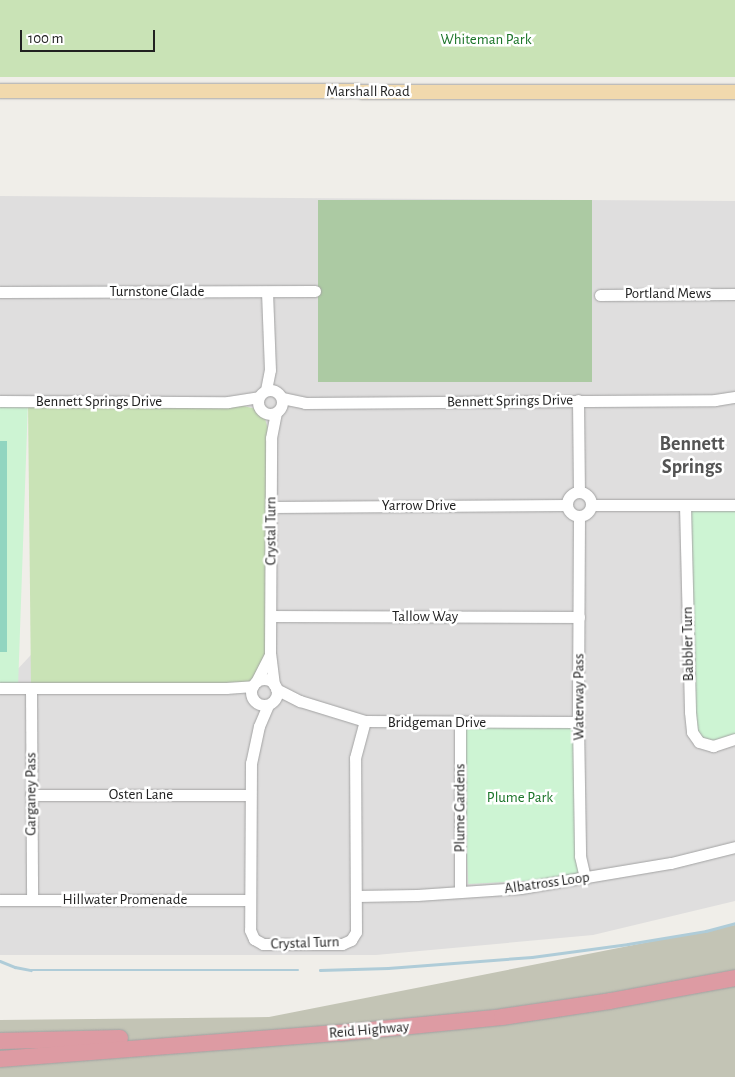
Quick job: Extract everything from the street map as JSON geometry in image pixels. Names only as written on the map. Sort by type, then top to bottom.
[{"type":"highway","name":"Reid Highway","points":[[0,1041],[96,1039],[271,1028],[501,1007],[606,991],[735,967]]},
{"type":"highway","name":"Reid Highway","points":[[0,1059],[340,1033],[502,1017],[610,1002],[735,978]]},
{"type":"main road","name":"Marshall Road","points":[[0,91],[735,92]]},
{"type":"street","name":"Turnstone Glade","points":[[0,292],[315,291]]},
{"type":"street","points":[[267,292],[271,394]]},
{"type":"street","name":"Portland Mews","points":[[600,294],[735,294]]},
{"type":"street","name":"Bennett Springs Drive","points":[[0,401],[228,402],[271,394],[305,403],[716,400],[735,397]]},
{"type":"street","name":"Crystal Turn","points":[[271,394],[262,411],[271,438]]},
{"type":"street","name":"Crystal Turn","points":[[271,394],[278,412],[271,438],[270,654],[275,687]]},
{"type":"street","points":[[578,400],[579,491]]},
{"type":"street","name":"Bennett Springs Drive","points":[[716,400],[735,404]]},
{"type":"street","name":"Bennett Springs Drive","points":[[228,402],[262,411],[278,412],[305,403]]},
{"type":"street","points":[[579,491],[569,497],[567,505],[571,513],[579,516],[588,513],[592,505]]},
{"type":"street","points":[[579,491],[587,494],[592,505]]},
{"type":"street","name":"Yarrow Drive","points":[[271,507],[567,505]]},
{"type":"street","points":[[592,505],[735,505]]},
{"type":"street","name":"Babbler Turn","points":[[685,505],[692,732],[698,742],[713,746],[735,739]]},
{"type":"street","name":"Waterway Pass","points":[[579,516],[578,722],[580,856],[585,878]]},
{"type":"street","name":"Tallow Way","points":[[271,616],[579,617]]},
{"type":"street","points":[[260,696],[270,654]]},
{"type":"street","name":"Bridgeman Drive","points":[[260,696],[264,680],[300,700],[365,721],[460,723],[578,722]]},
{"type":"street","points":[[260,696],[276,696],[275,687]]},
{"type":"street","points":[[0,688],[226,688],[260,696],[300,700]]},
{"type":"street","name":"Garganey Pass","points":[[31,688],[32,900]]},
{"type":"street","name":"Crystal Turn","points":[[260,696],[259,726],[251,763],[250,930],[254,940],[263,944],[342,944],[351,940],[356,932],[355,758],[365,721]]},
{"type":"street","name":"Plume Gardens","points":[[460,723],[460,892]]},
{"type":"street","name":"Osten Lane","points":[[31,795],[250,795]]},
{"type":"street","name":"Albatross Loop","points":[[356,896],[521,888],[671,863],[735,847]]},
{"type":"street","name":"Hillwater Promenade","points":[[0,900],[250,900]]},
{"type":"shaded area","points":[[0,196],[735,201],[735,901],[593,935],[376,955],[0,955],[0,688],[260,410],[228,402],[0,401]]},
{"type":"shaded area","points":[[735,925],[735,1077],[0,1077],[0,1020],[269,1017]]},
{"type":"green space","name":"Whiteman Park","points":[[0,0],[735,0],[735,77],[0,77]]},
{"type":"green space","points":[[318,200],[592,200],[592,382],[318,382]]},
{"type":"green space","points":[[0,401],[28,402],[18,689],[0,688]]},
{"type":"green space","points":[[28,402],[228,402],[260,410],[263,413],[271,438],[270,654],[256,682],[31,688]]},
{"type":"green space","points":[[0,441],[7,441],[7,652],[0,652]]},
{"type":"green space","points":[[685,505],[735,505],[735,739],[713,746],[692,732]]},
{"type":"green space","name":"Plume Park","points":[[578,722],[586,878],[468,884],[460,728]]},
{"type":"waterway","points":[[320,970],[388,968],[532,957],[706,931],[735,923]]},
{"type":"waterway","points":[[0,961],[15,967],[31,970],[298,970]]},
{"type":"district","name":"Bennett Springs","points":[[692,456]]}]
